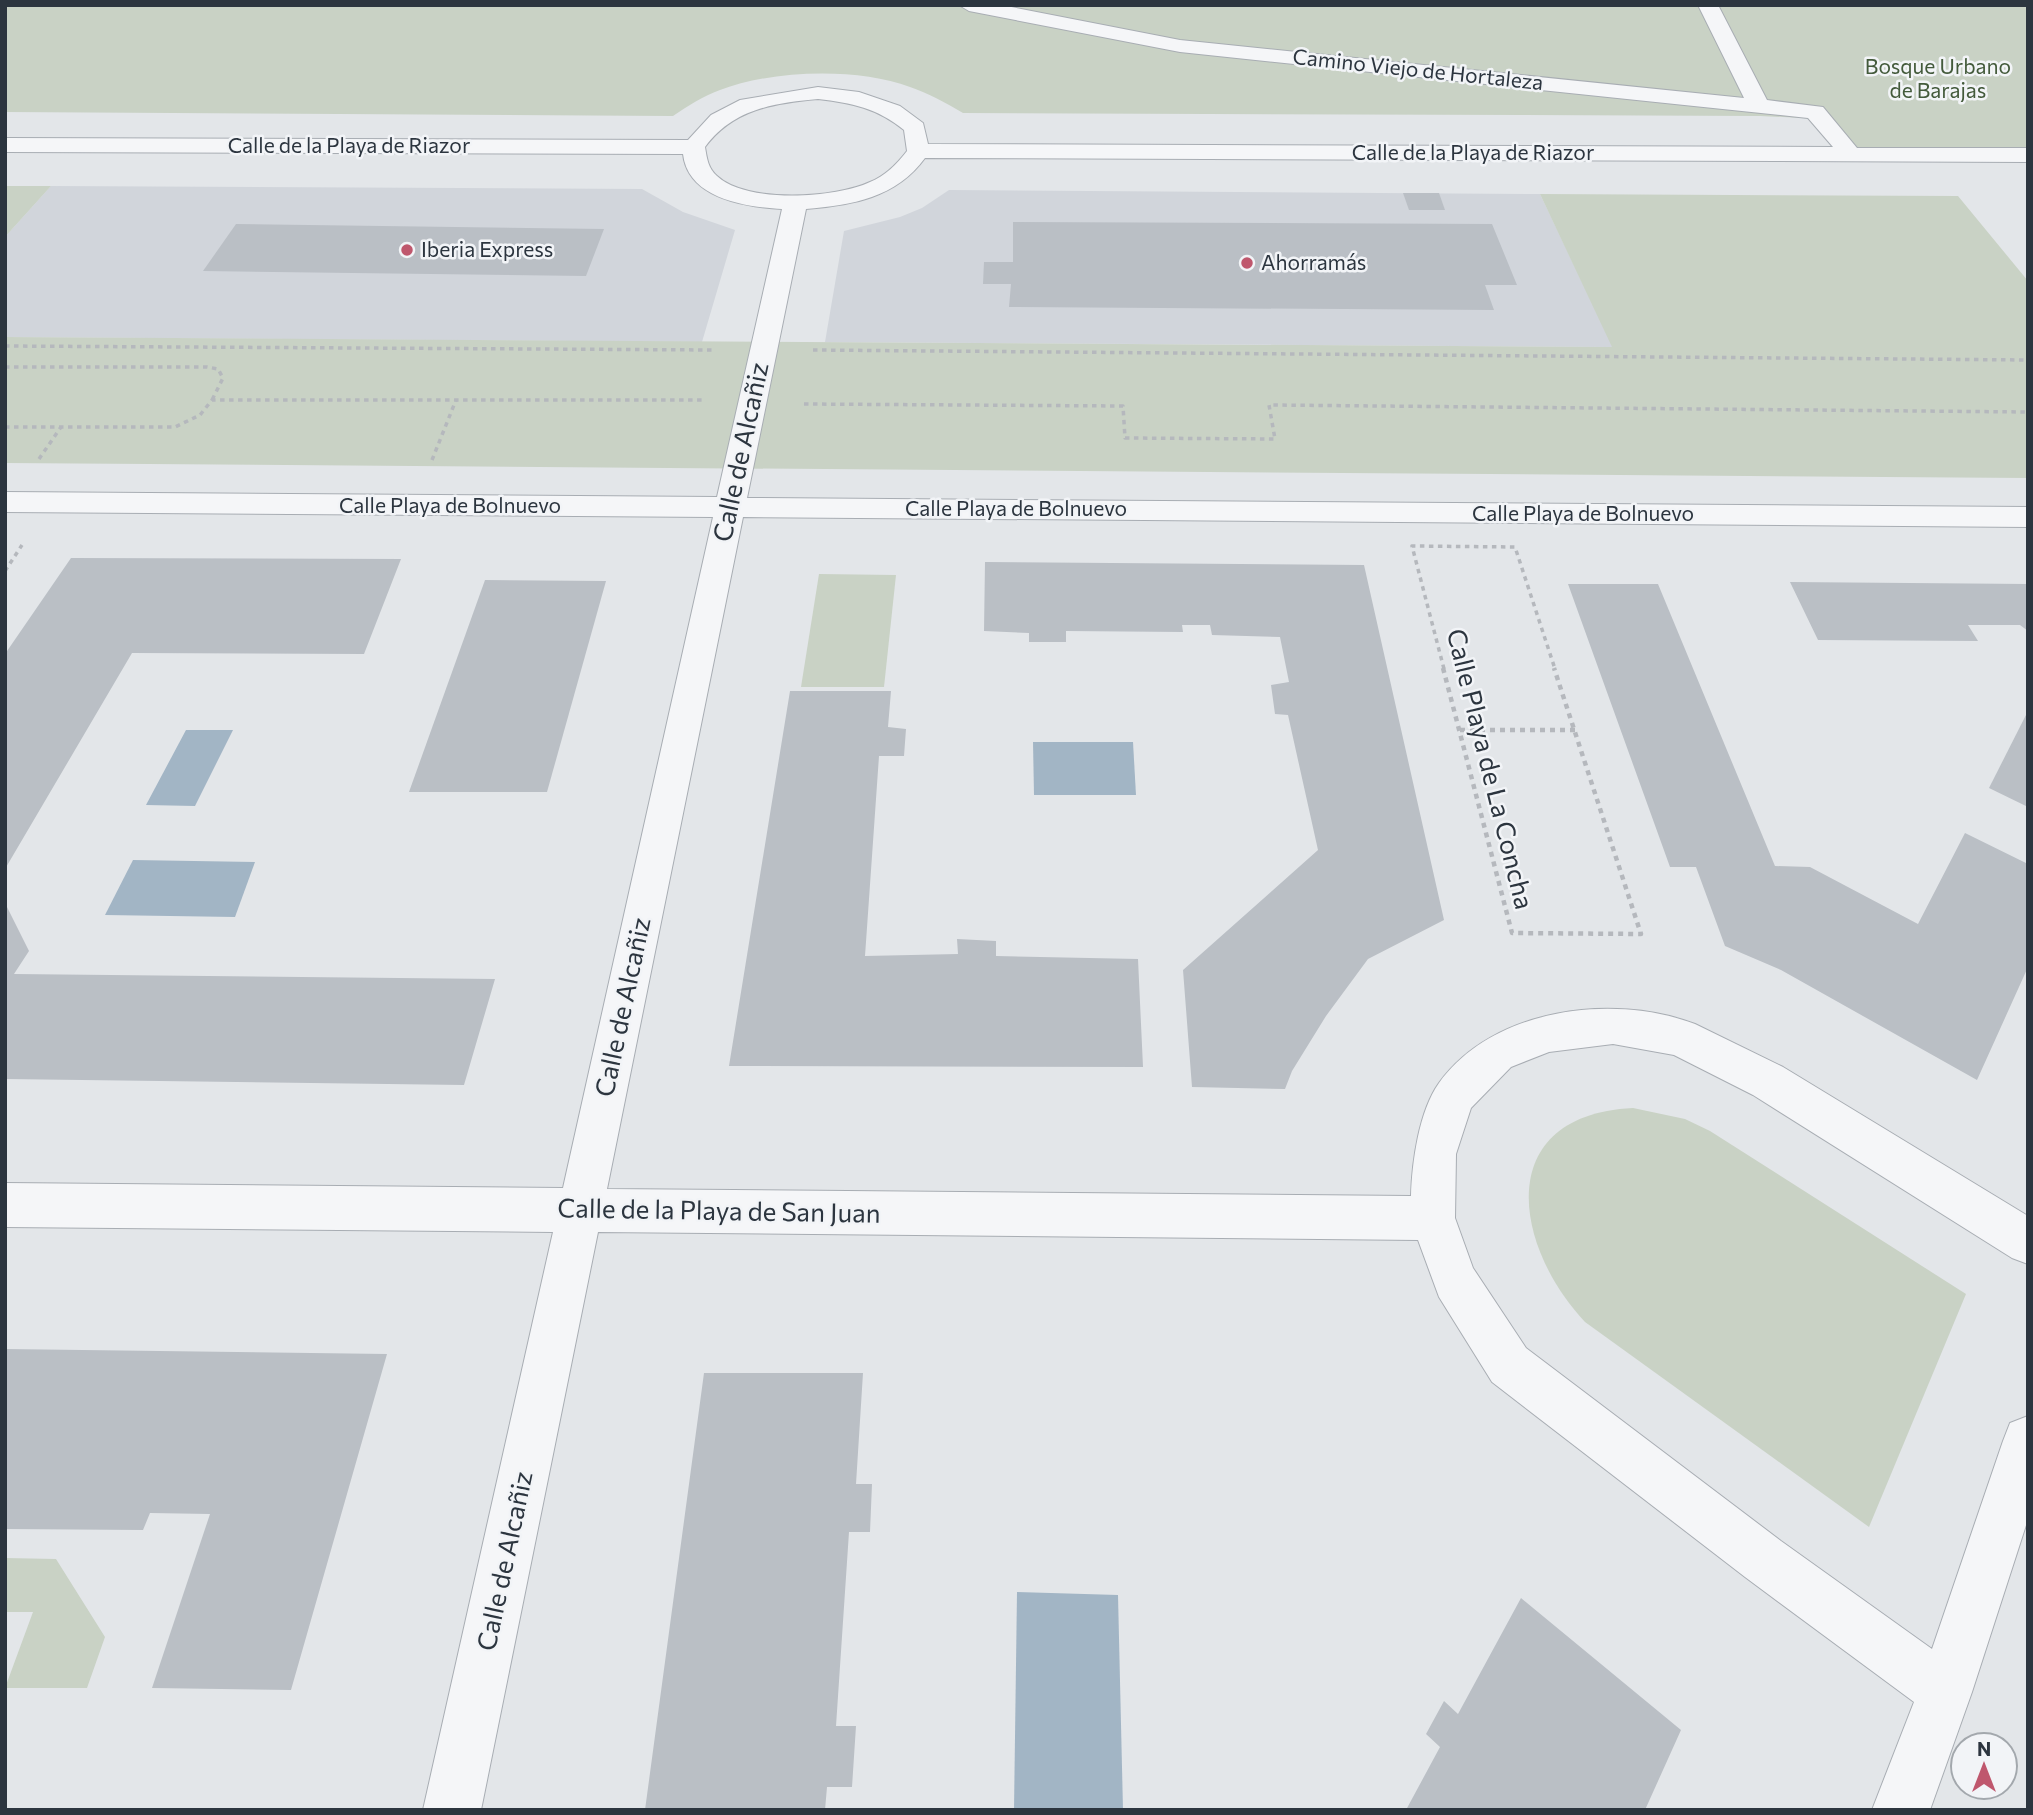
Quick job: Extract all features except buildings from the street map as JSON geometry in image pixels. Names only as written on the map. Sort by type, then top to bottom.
[{"type":"street","name":"Camino Viejo de Hortaleza","points":[[969,5],[1180,46],[1815,112],[1851,155]]},
{"type":"street","points":[[1708,5],[1753,90],[1757,105]]},
{"type":"street","points":[[818,93],[860,97],[895,110],[915,128],[918,150],[904,171],[876,188],[837,200],[795,204],[751,199],[718,187],[698,169],[694,147],[706,127],[735,109],[775,97],[818,93]]},
{"type":"street","name":"Calle de la Playa de Riazor","points":[[5,145],[694,147]]},
{"type":"street","name":"Calle de la Playa de Riazor","points":[[918,150],[2028,155]]},
{"type":"street","name":"Calle de Alcañiz","points":[[452,1810],[795,204]]},
{"type":"street","name":"Calle Playa de Bolnuevo","points":[[5,502],[2028,517]]},
{"type":"street","points":[[1945,1692],[1763,1559],[1509,1365],[1455,1281],[1433,1218],[1434,1154],[1454,1097],[1496,1054],[1548,1034],[1613,1026],[1681,1037],[1768,1081],[2028,1242]]},
{"type":"street","name":"Calle de la Playa de San Juan","points":[[5,1205],[1433,1218]]},
{"type":"street","points":[[1901,1810],[1945,1692],[2028,1441]]},
{"type":"path","points":[[5,346],[715,350]]},
{"type":"path","points":[[813,351],[2028,360]]},
{"type":"path","points":[[5,367],[207,367],[218,369],[223,378],[212,400],[200,415],[176,426],[5,427]]},
{"type":"path","points":[[212,400],[702,400]]},
{"type":"path","points":[[428,470],[456,400]]},
{"type":"path","points":[[804,404],[1123,406],[1125,438],[1275,439],[1269,405],[2028,412]]},
{"type":"path","points":[[37,463],[61,428]]},
{"type":"path","name":"Calle Playa de La Concha","points":[[1412,546],[1515,547],[1641,934],[1512,933],[1460,730],[1412,546]]},
{"type":"path","points":[[1460,730],[1575,730]]},
{"type":"shaded area","points":[[51,186],[642,189],[683,212],[735,230],[702,342],[5,337],[5,237]]},
{"type":"shaded area","points":[[949,190],[1540,194],[1613,347],[825,342],[844,231],[900,217],[922,208]]},
{"type":"green space","name":"Bosque Urbano de Barajas","points":[[5,5],[2028,5],[2028,155],[1851,155],[1822,119],[1760,116],[963,113],[910,87],[865,76],[840,74],[789,75],[741,83],[708,95],[673,116],[5,112]]},
{"type":"green space","points":[[5,186],[51,186],[5,237]]},
{"type":"green space","points":[[1540,194],[1958,196],[2028,281],[2028,478],[5,463],[5,337],[1612,347]]},
{"type":"green space","points":[[819,574],[896,575],[884,687],[801,687]]},
{"type":"green space","points":[[1633,1108],[1685,1119],[1710,1131],[1966,1294],[1869,1527],[1585,1322],[1560,1291],[1542,1257],[1531,1222],[1529,1188],[1537,1158],[1556,1133],[1588,1116]]},
{"type":"green space","points":[[5,1558],[56,1559],[105,1637],[87,1688],[5,1688],[33,1612],[5,1612]]},
{"type":"water","points":[[186,730],[233,730],[195,806],[146,805]]},
{"type":"water","points":[[1033,742],[1133,742],[1136,795],[1034,795]]},
{"type":"water","points":[[133,860],[255,862],[235,917],[105,915]]},
{"type":"water","points":[[1017,1592],[1118,1595],[1123,1810],[1014,1810]]},
{"type":"place","name":"Iberia Express","points":[[407,250]]},
{"type":"place","name":"Ahorramás","points":[[1247,263]]}]
